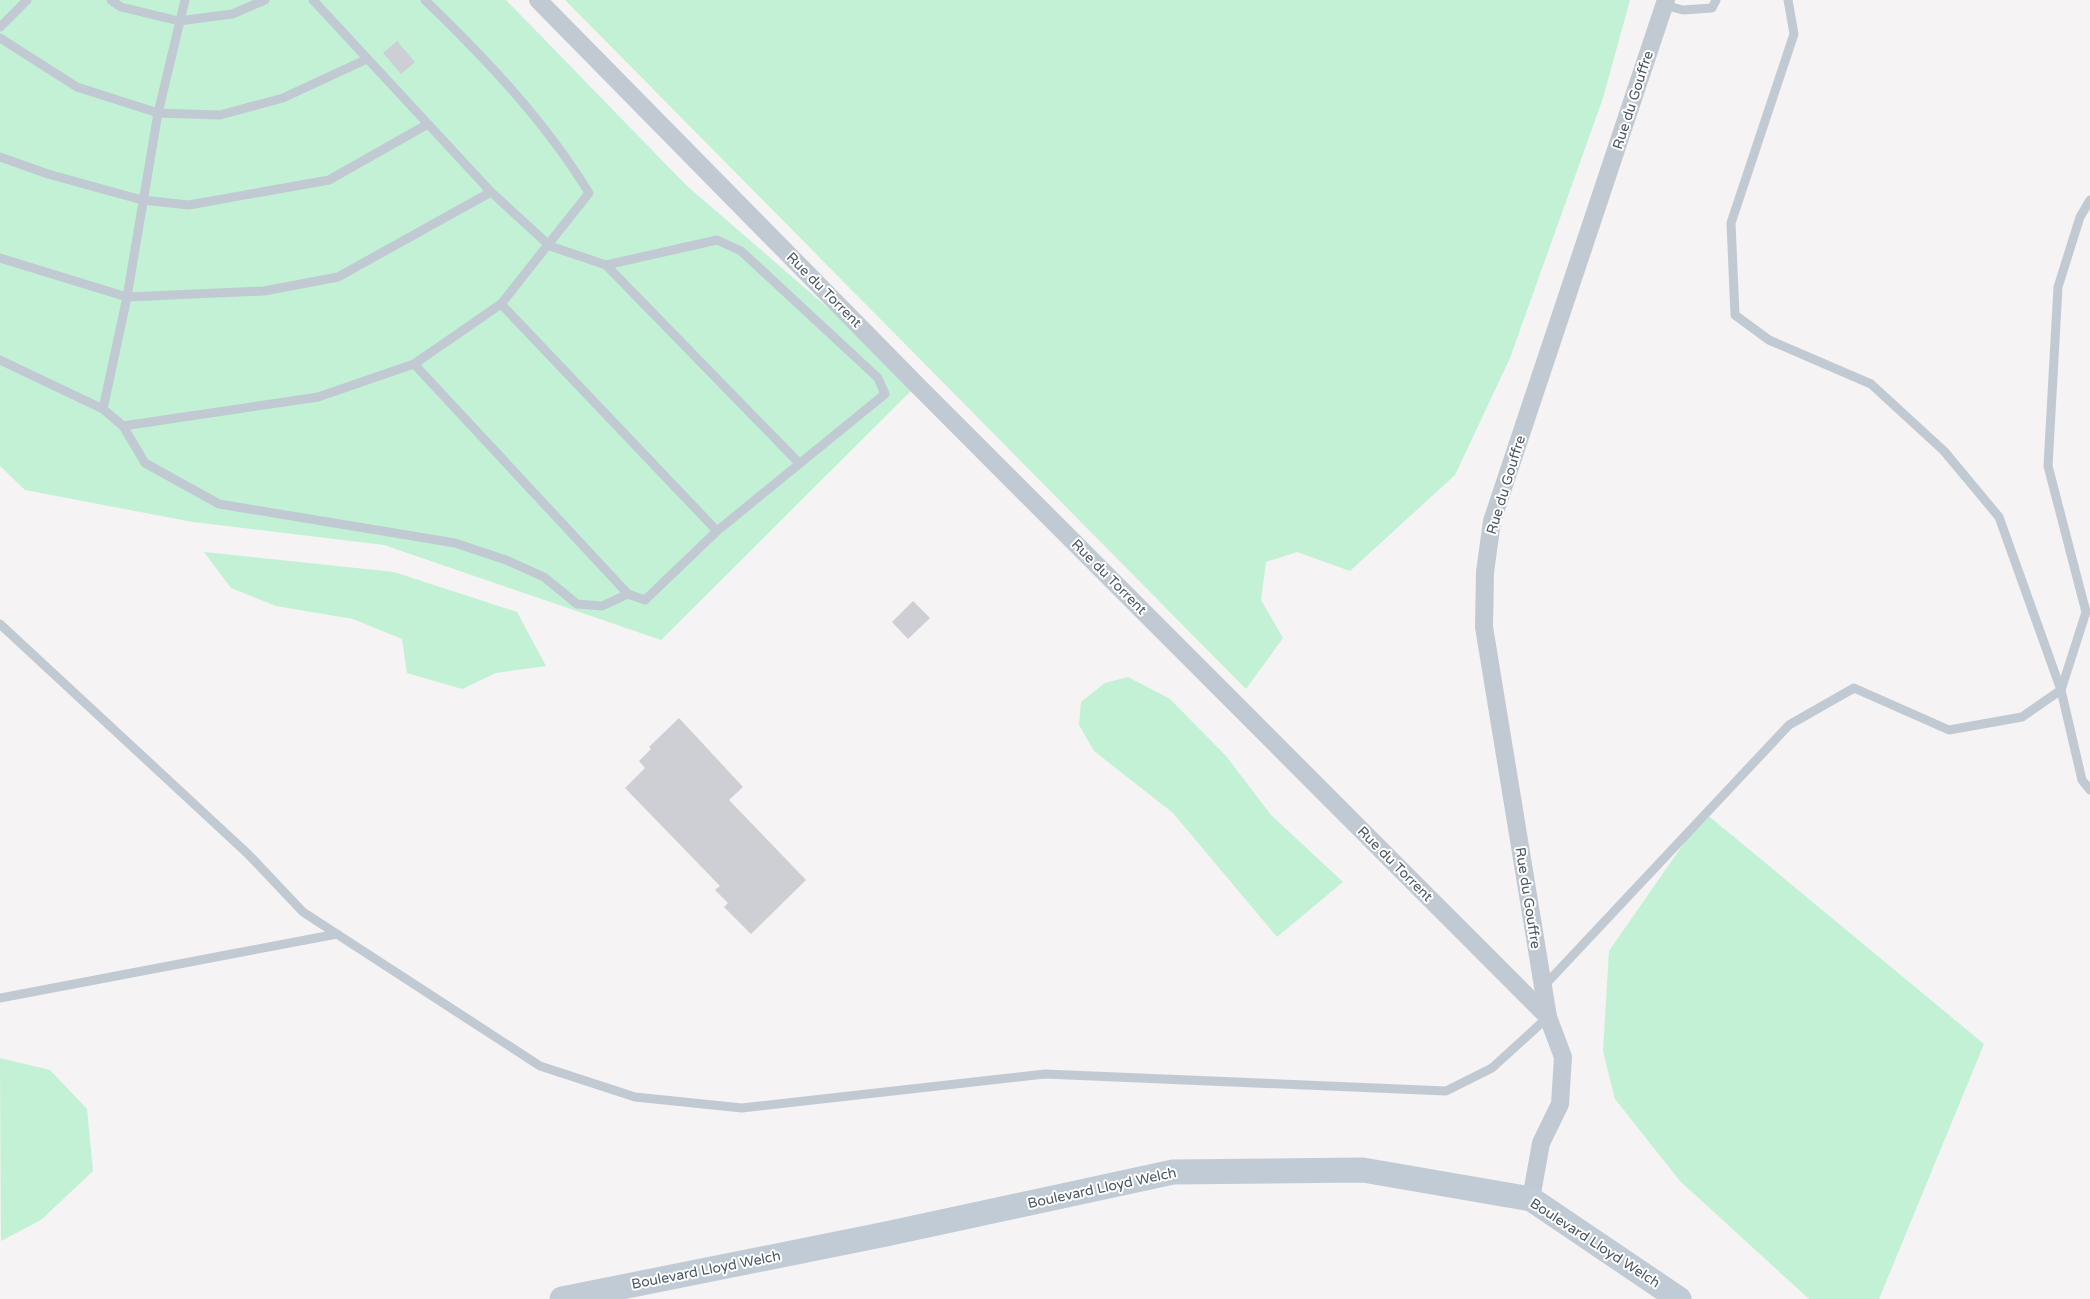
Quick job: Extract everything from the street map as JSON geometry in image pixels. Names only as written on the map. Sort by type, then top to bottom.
[{"type":"main road","name":"Boulevard Lloyd Welch","points":[[562,1299],[886,1234],[1173,1172],[1363,1170],[1531,1199],[1679,1299]]},
{"type":"street","name":"Rue du Torrent","points":[[538,0],[924,391],[1548,1017],[1563,1057],[1560,1104],[1541,1143],[1531,1199]]},
{"type":"street","name":"Rue du Gouffre","points":[[1548,1017],[1484,627],[1485,572],[1492,521],[1665,3]]},
{"type":"lane","points":[[0,27],[27,0]]},
{"type":"lane","points":[[112,0],[121,7],[179,21],[232,14],[265,0]]},
{"type":"lane","points":[[103,409],[127,297],[158,113],[185,0]]},
{"type":"lane","points":[[313,0],[491,192],[550,246],[606,265],[799,463]]},
{"type":"lane","points":[[123,426],[318,397],[414,364],[501,304],[550,246],[589,193],[570,160],[484,56],[425,0]]},
{"type":"lane","points":[[1665,3],[1683,10],[1712,8],[1716,0]]},
{"type":"lane","points":[[1788,0],[1794,34],[1730,223],[1735,315],[1769,340],[1871,384],[1944,451],[1999,517],[2061,690],[2082,780],[2090,790]]},
{"type":"lane","points":[[0,38],[77,87],[158,113],[220,115],[283,98],[367,59]]},
{"type":"lane","points":[[0,157],[48,174],[142,200],[189,205],[329,180],[428,124]]},
{"type":"lane","points":[[0,258],[127,297],[264,291],[338,277],[491,192]]},
{"type":"lane","points":[[1543,987],[1789,725],[1854,688],[1949,730],[2022,717],[2061,690],[2086,612],[2048,466],[2058,287],[2080,218],[2090,200]]},
{"type":"lane","points":[[414,364],[628,594],[645,600],[717,531],[885,394],[878,378],[741,250],[717,240],[606,265]]},
{"type":"lane","points":[[501,304],[717,531]]},
{"type":"lane","points":[[0,360],[103,409],[123,426],[145,463],[219,504],[455,543],[506,560],[544,577],[577,604],[602,606],[628,594]]},
{"type":"lane","points":[[0,624],[248,854],[303,912],[540,1066],[635,1097],[742,1108],[1045,1074],[1446,1091],[1492,1068],[1548,1017]]},
{"type":"lane","points":[[0,998],[337,934]]},
{"type":"green space","points":[[0,0],[506,0],[686,185],[917,385],[661,640],[384,545],[193,522],[25,490],[0,466]]},
{"type":"green space","points":[[565,0],[1630,0],[1603,98],[1510,358],[1455,475],[1350,571],[1297,552],[1266,562],[1261,600],[1283,638],[1246,689]]},
{"type":"green space","points":[[204,552],[394,572],[517,612],[546,666],[496,673],[462,689],[407,673],[402,639],[353,619],[276,606],[231,588]]},
{"type":"green space","points":[[1128,677],[1170,699],[1226,756],[1271,815],[1343,882],[1277,937],[1173,813],[1094,751],[1079,725],[1081,702],[1105,683]]},
{"type":"green space","points":[[1705,813],[1984,1044],[1879,1299],[1809,1299],[1680,1181],[1615,1099],[1603,1051],[1609,951]]},
{"type":"green space","points":[[0,1058],[50,1070],[87,1109],[93,1171],[41,1220],[1,1241]]},
{"type":"building","points":[[397,41],[415,62],[401,74],[383,53]]},
{"type":"building","points":[[913,601],[930,618],[908,639],[892,622]]},
{"type":"building","points":[[679,718],[743,787],[729,800],[806,880],[751,934],[724,907],[728,903],[715,890],[720,886],[625,788],[645,768],[639,761],[651,749],[649,747]]}]
